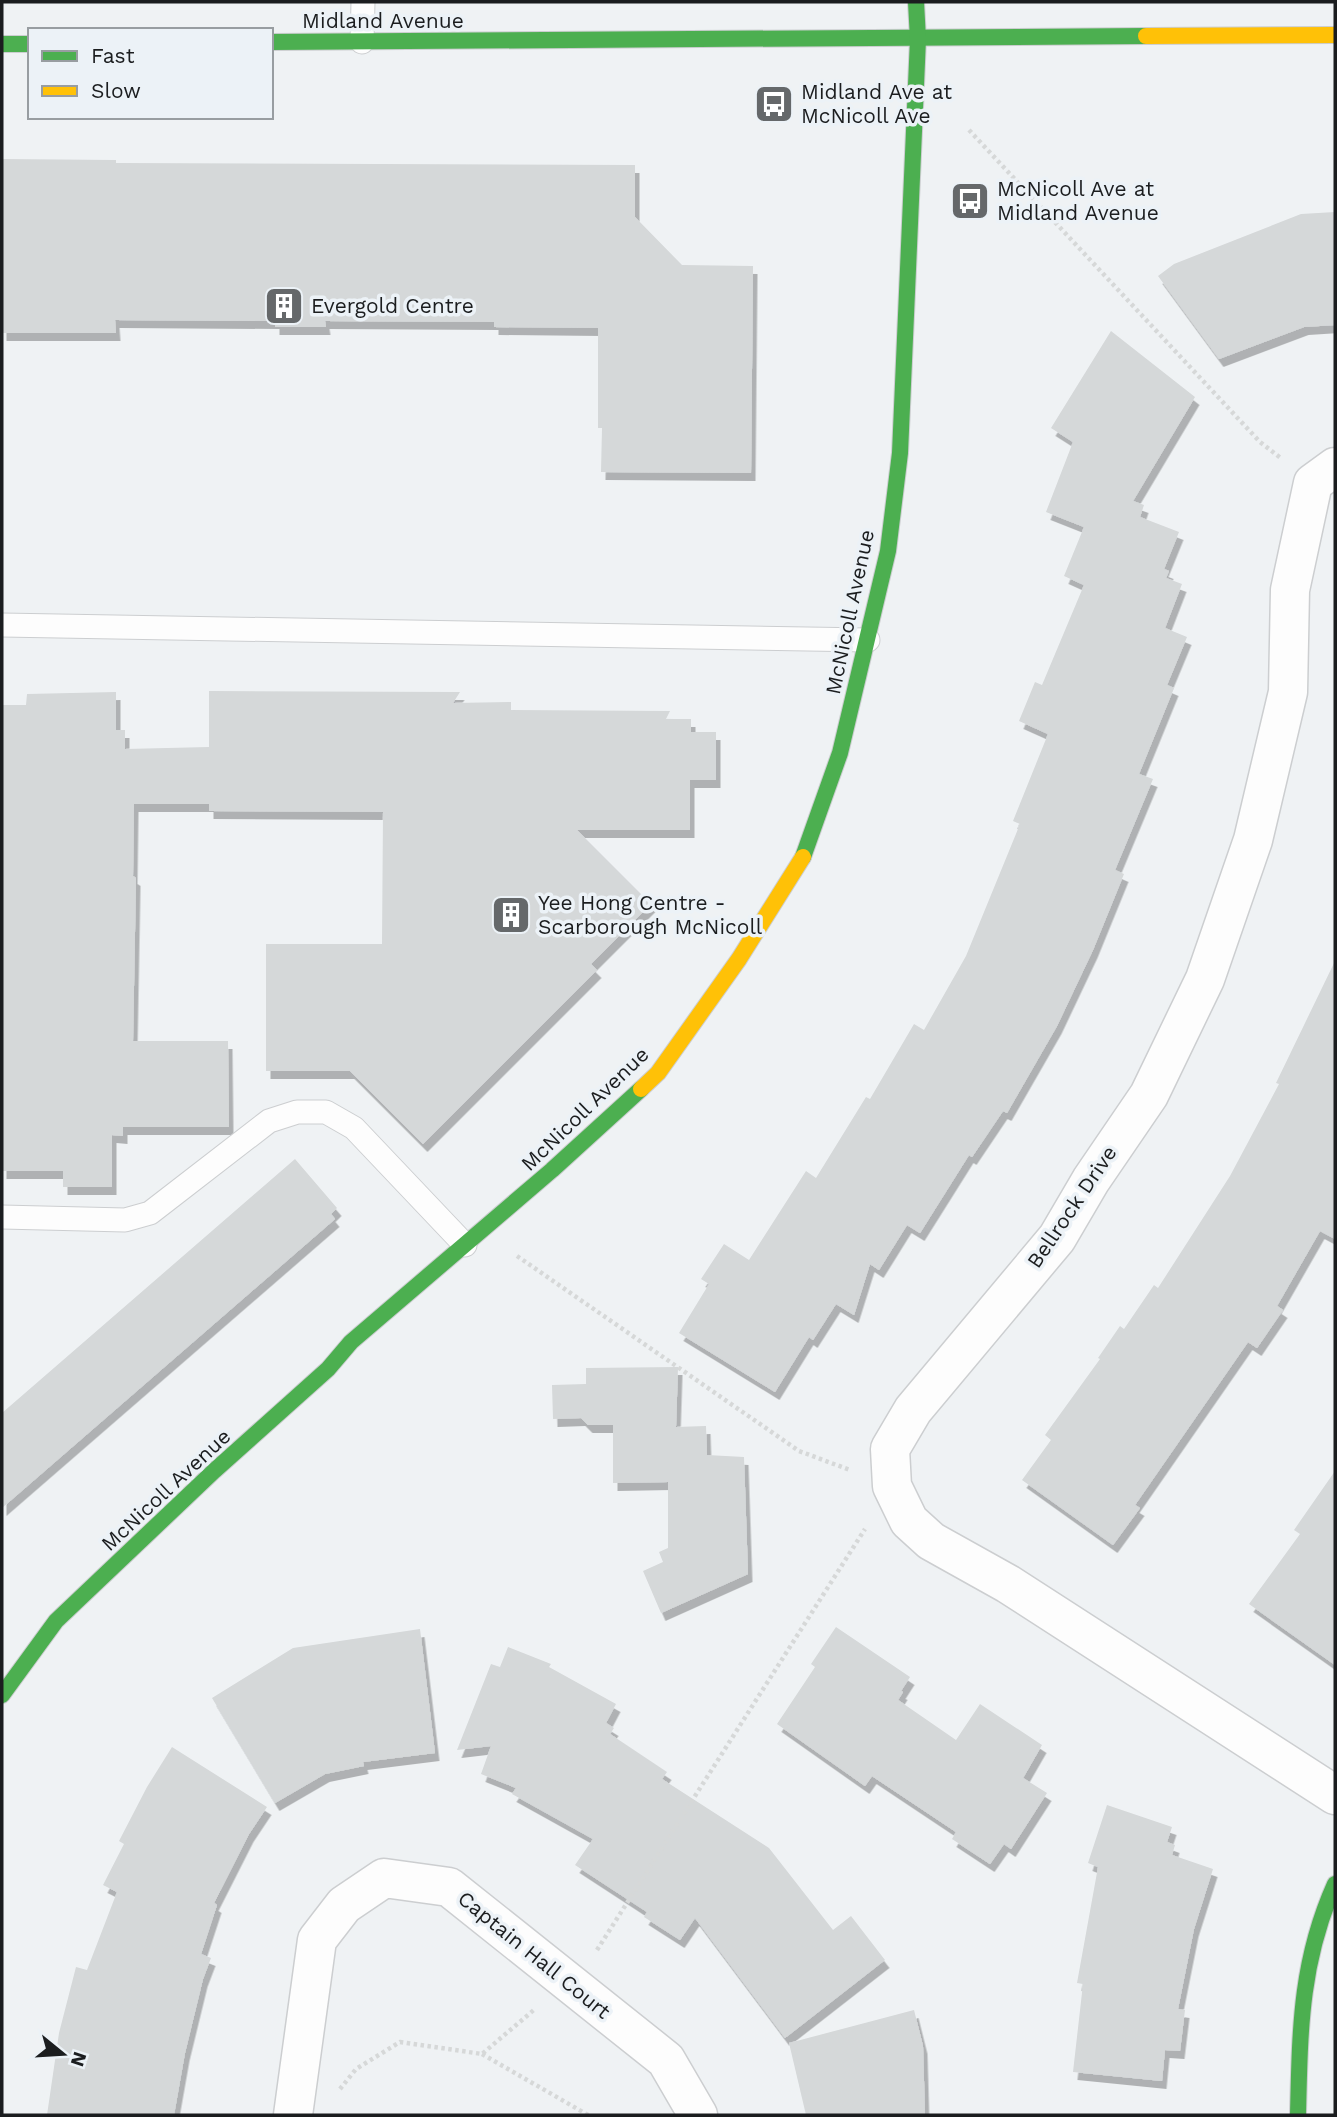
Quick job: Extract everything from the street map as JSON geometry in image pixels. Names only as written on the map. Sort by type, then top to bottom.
[{"type":"main road","name":"McNicoll Avenue","points":[[2,1695],[56,1621],[214,1471],[328,1369],[351,1342],[552,1170],[658,1073],[739,960],[802,861],[839,753],[888,551],[900,453],[918,39],[916,2]]},
{"type":"main road","name":"Midland Avenue","points":[[273,42],[1335,35]]},
{"type":"main road","points":[[2,44],[28,44]]},
{"type":"main road","points":[[1298,2115],[1303,1987],[1310,1947],[1325,1903],[1335,1884]]},
{"type":"street","name":"Bellrock Drive","points":[[1324,475],[1290,590],[1288,692],[1254,840],[1205,979],[1149,1095],[1091,1180],[1057,1238],[913,1410],[890,1449],[892,1486],[909,1521],[931,1541],[1008,1584],[1335,1795]]},
{"type":"street","name":"Captain Hall Court","points":[[293,2115],[317,1940],[344,1906],[384,1878],[449,1887],[666,2060],[698,2115]]},
{"type":"lane","points":[[362,42],[363,2]]},
{"type":"lane","points":[[2,625],[868,640]]},
{"type":"lane","points":[[2,1217],[125,1220],[150,1213],[269,1121],[296,1112],[326,1112],[354,1128],[473,1238]]},
{"type":"path","points":[[970,130],[1259,442],[1324,475]]},
{"type":"path","points":[[473,1238],[799,1451],[892,1486],[599,1947],[568,1982],[482,2054]]},
{"type":"path","points":[[334,2097],[356,2069],[400,2042],[482,2054],[588,2115]]},
{"type":"building","name":"Evergold Centre","points":[[2,159],[116,160],[116,163],[635,165],[635,217],[682,265],[753,266],[751,473],[601,472],[598,328],[494,327],[494,322],[325,321],[326,327],[275,327],[275,321],[115,320],[116,333],[2,333]]},
{"type":"building","points":[[1335,212],[1335,325],[1304,327],[1219,359],[1158,276],[1174,264],[1301,214]]},
{"type":"building","points":[[1111,331],[1195,397],[1133,501],[1144,505],[1140,517],[1179,532],[1164,569],[1169,571],[1166,578],[1182,584],[1165,628],[1187,637],[1167,685],[1174,688],[1139,774],[1153,779],[1115,870],[1124,874],[1093,950],[1057,1026],[1007,1113],[1003,1111],[972,1157],[969,1155],[920,1233],[907,1225],[879,1270],[870,1264],[854,1315],[836,1304],[813,1340],[809,1337],[775,1392],[679,1333],[709,1284],[701,1279],[724,1244],[749,1260],[806,1171],[816,1178],[866,1097],[870,1099],[914,1024],[924,1030],[966,956],[1020,824],[1013,821],[1048,734],[1019,721],[1035,682],[1042,685],[1084,585],[1064,576],[1084,527],[1046,512],[1073,442],[1051,428]]},
{"type":"building","name":"Yee Hong Centre - Scarborough McNicoll","points":[[209,691],[460,692],[453,703],[511,702],[511,710],[670,711],[666,719],[691,719],[691,732],[716,732],[716,780],[690,780],[690,830],[577,830],[651,904],[591,964],[597,970],[423,1144],[350,1071],[266,1071],[266,944],[382,944],[383,812],[209,811],[209,804],[134,804],[133,876],[136,878],[133,1041],[228,1041],[229,1127],[123,1127],[123,1136],[112,1135],[112,1187],[63,1187],[63,1171],[2,1171],[2,705],[26,705],[27,694],[116,692],[116,730],[125,730],[125,749],[209,747]]},
{"type":"building","points":[[1335,961],[1335,1239],[1320,1231],[1277,1306],[1283,1310],[1257,1348],[1248,1342],[1135,1505],[1140,1508],[1113,1545],[1022,1480],[1051,1440],[1045,1435],[1100,1359],[1098,1358],[1120,1326],[1124,1329],[1154,1285],[1158,1288],[1230,1176],[1279,1084],[1276,1083]]},
{"type":"building","points":[[295,1159],[337,1208],[331,1214],[335,1219],[2,1508],[2,1413]]},
{"type":"building","points":[[678,1367],[676,1427],[706,1426],[707,1455],[744,1457],[748,1574],[661,1613],[643,1571],[663,1562],[659,1552],[668,1548],[668,1482],[613,1483],[613,1425],[588,1425],[581,1418],[553,1419],[552,1385],[586,1384],[586,1368]]},
{"type":"building","points":[[1335,1471],[1335,1665],[1249,1604],[1300,1534],[1294,1530]]},
{"type":"building","points":[[836,1627],[910,1677],[898,1700],[956,1740],[980,1704],[1042,1745],[1023,1778],[1047,1793],[1011,1849],[1004,1844],[990,1864],[952,1839],[956,1832],[872,1776],[865,1786],[777,1724],[815,1667],[811,1664]]},
{"type":"building","points":[[420,1629],[435,1753],[363,1762],[364,1766],[325,1774],[275,1803],[212,1698],[293,1648]]},
{"type":"building","points":[[508,1647],[551,1664],[549,1667],[616,1704],[606,1723],[614,1728],[610,1734],[667,1772],[662,1779],[769,1848],[833,1930],[851,1916],[885,1960],[785,2038],[695,1918],[680,1940],[644,1917],[647,1912],[575,1865],[593,1839],[512,1794],[516,1788],[481,1774],[491,1746],[457,1750],[491,1664],[500,1667]]},
{"type":"building","points":[[172,1747],[267,1807],[249,1834],[214,1903],[217,1905],[201,1954],[211,1958],[203,1979],[185,2053],[174,2115],[47,2115],[59,2033],[76,1967],[87,1970],[117,1892],[103,1885],[124,1844],[119,1841],[147,1787]]},
{"type":"building","points":[[1107,1805],[1172,1827],[1167,1842],[1175,1845],[1172,1855],[1213,1869],[1194,1929],[1178,2009],[1185,2010],[1180,2051],[1165,2050],[1162,2081],[1073,2072],[1083,1984],[1077,1983],[1098,1867],[1088,1863]]},
{"type":"building","points":[[914,2010],[923,2046],[925,2115],[806,2115],[789,2043]]},
{"type":"traffic: fast","points":[[803,857],[840,753],[888,551],[900,453],[918,39],[916,2]]},
{"type":"traffic: fast","points":[[273,42],[1146,36]]},
{"type":"traffic: fast","points":[[2,44],[28,44]]},
{"type":"traffic: fast","points":[[2,1695],[56,1621],[214,1471],[328,1369],[351,1342],[552,1170],[641,1089]]},
{"type":"traffic: fast","points":[[1298,2115],[1301,2026],[1308,1969],[1323,1913],[1335,1884]]},
{"type":"traffic: slow","points":[[1146,36],[1335,35]]},
{"type":"traffic: slow","points":[[641,1089],[658,1073],[739,959],[803,857]]},
{"type":"place","name":"Midland Ave at McNicoll Ave","points":[[774,104]]},
{"type":"place","name":"McNicoll Ave at Midland Avenue","points":[[970,201]]},
{"type":"place","name":"Evergold Centre","points":[[284,306]]},
{"type":"place","name":"Yee Hong Centre - Scarborough McNicoll","points":[[511,915]]}]
